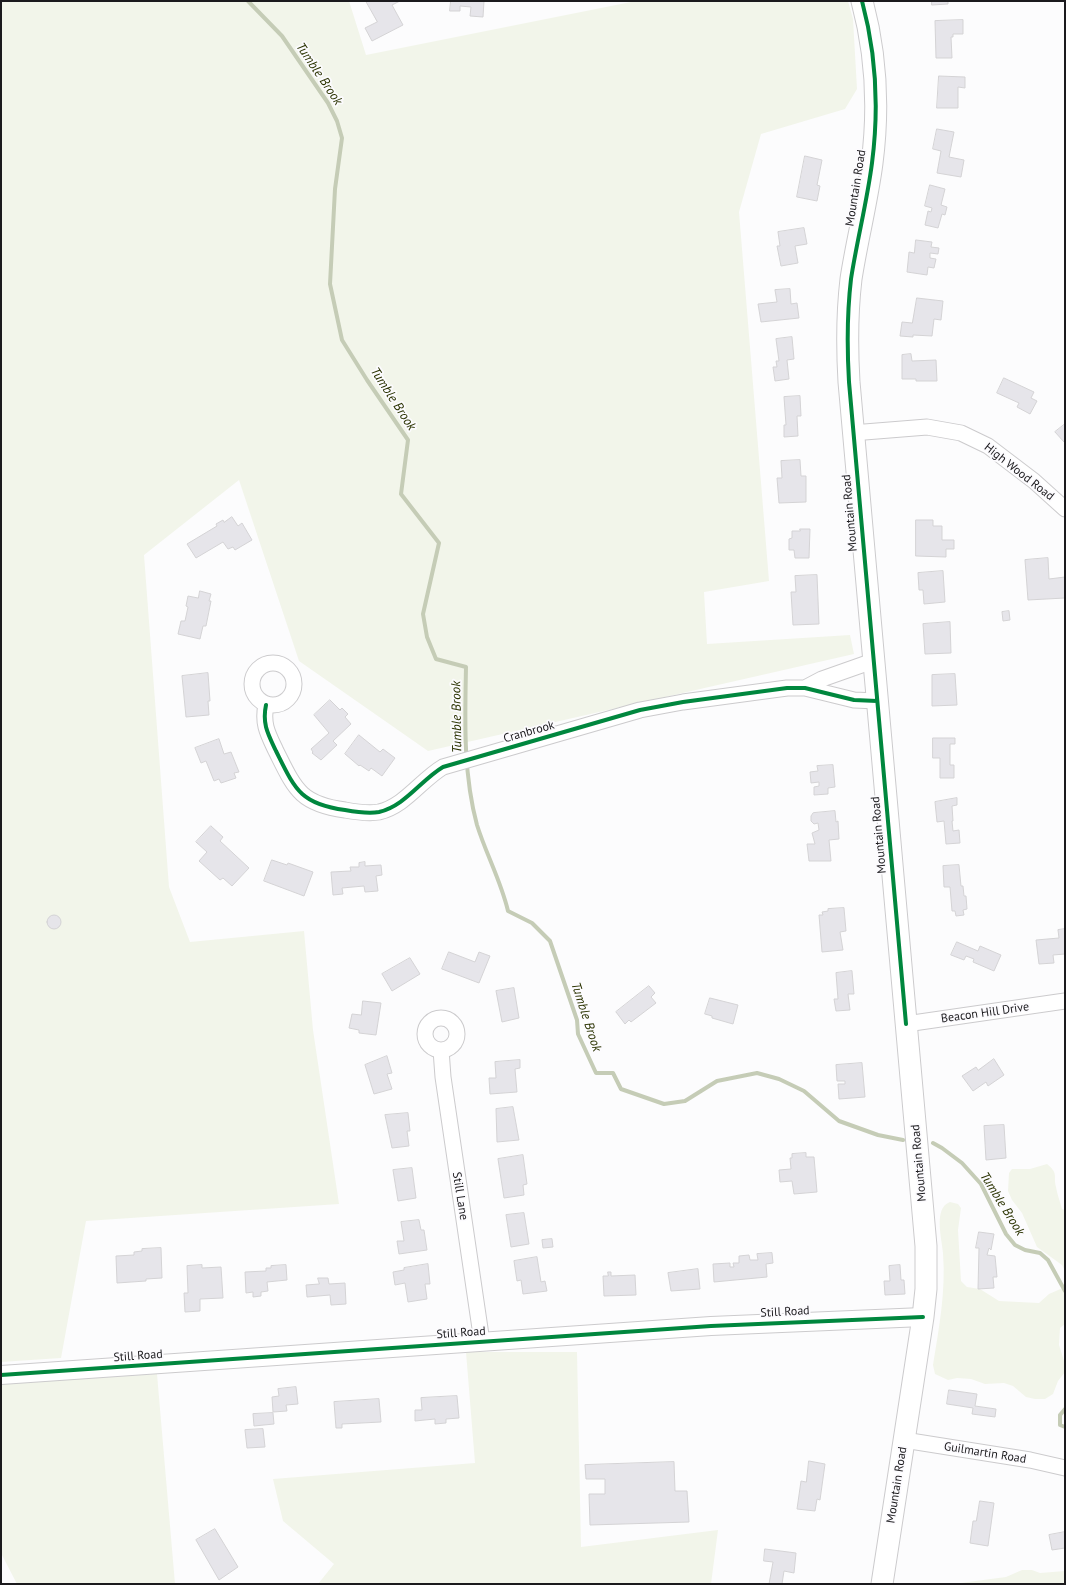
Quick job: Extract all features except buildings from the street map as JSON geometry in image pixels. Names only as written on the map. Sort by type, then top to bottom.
[{"type":"main road","name":"Mountain Road","points":[[862,1],[872,46],[875,85],[875,124],[872,163],[851,281],[847,350],[852,433],[926,1246],[926,1289],[923,1317],[882,1584]]},
{"type":"street","name":"High Wood Road","points":[[852,433],[927,428],[961,433],[988,446],[1034,480],[1065,509]]},
{"type":"street","name":"Cranbrook","points":[[805,688],[822,679],[873,661]]},
{"type":"street","name":"Cranbrook","points":[[266,705],[263,717],[269,735],[291,781],[309,800],[329,808],[365,813],[388,809],[407,797],[433,773],[454,764],[640,710],[684,702],[787,688],[805,688],[854,700],[877,701]]},
{"type":"street","name":"Beacon Hill Drive","points":[[906,1024],[1065,1001]]},
{"type":"street","name":"Still Lane","points":[[440,1050],[482,1342]]},
{"type":"street","name":"Still Road","points":[[1,1375],[711,1326],[923,1317]]},
{"type":"street","name":"Guilmartin Road","points":[[904,1440],[1030,1460],[1065,1468]]},
{"type":"shaded area","points":[[1,1],[349,1],[366,55],[636,1],[848,1],[853,19],[857,89],[845,109],[761,134],[739,212],[769,581],[704,592],[707,644],[850,635],[854,654],[428,751],[299,661],[239,480],[144,555],[169,887],[190,942],[304,931],[313,1030],[339,1204],[86,1221],[61,1358],[1,1362]]},
{"type":"shaded area","points":[[1047,1164],[1051,1167],[1055,1175],[1055,1183],[1062,1209],[1065,1210],[1065,1271],[1062,1265],[1037,1247],[1022,1213],[1012,1200],[1008,1191],[1009,1173],[1012,1169],[1030,1169]]},
{"type":"shaded area","points":[[950,1202],[958,1204],[961,1208],[958,1230],[961,1281],[967,1287],[980,1289],[999,1301],[1039,1303],[1049,1294],[1065,1287],[1065,1324],[1060,1328],[1059,1345],[1065,1364],[1065,1372],[1058,1381],[1053,1394],[1045,1399],[1026,1397],[1013,1386],[1004,1383],[985,1384],[971,1379],[957,1378],[948,1380],[935,1374],[933,1365],[938,1337],[944,1281],[940,1217],[945,1205]]},
{"type":"shaded area","points":[[466,1352],[577,1352],[581,1547],[718,1530],[711,1584],[318,1584],[334,1564],[283,1521],[273,1479],[475,1463]]},
{"type":"shaded area","points":[[157,1374],[175,1584],[17,1584],[2,1555],[1,1547],[1,1384]]},
{"type":"shaded area","points":[[1022,1570],[1032,1570],[1040,1573],[1065,1571],[1065,1584],[953,1584],[1006,1577]]},
{"type":"waterway","name":"Tumble Brook","points":[[248,1],[282,36],[328,103],[337,121],[342,138],[335,189],[330,284],[342,340],[408,440],[401,494],[439,543],[423,614],[427,637],[436,659],[466,667],[465,727],[467,766],[472,805],[477,825],[508,911],[532,923],[550,941],[577,1020],[578,1034],[596,1073],[613,1073],[621,1089],[664,1104],[685,1101],[717,1081],[757,1073],[779,1079],[804,1091],[839,1121],[878,1135],[903,1140]]},
{"type":"waterway","name":"Tumble Brook","points":[[933,1143],[962,1163],[981,1184],[1006,1234],[1015,1245],[1025,1250],[1040,1253],[1048,1260],[1065,1291]]},
{"type":"waterway","name":"Tumble Brook","points":[[1065,1409],[1060,1415],[1060,1425],[1065,1427]]},
{"type":"cycle path","points":[[862,1],[867,21],[873,61],[876,102],[874,143],[870,178],[851,279],[848,318],[848,369],[906,1024]]},
{"type":"cycle path","points":[[266,705],[265,723],[268,734],[294,785],[308,799],[318,804],[371,813],[388,809],[405,799],[435,772],[443,767],[640,710],[683,702],[787,688],[805,688],[854,700],[877,701]]},
{"type":"cycle path","points":[[1,1375],[711,1326],[923,1317]]}]
